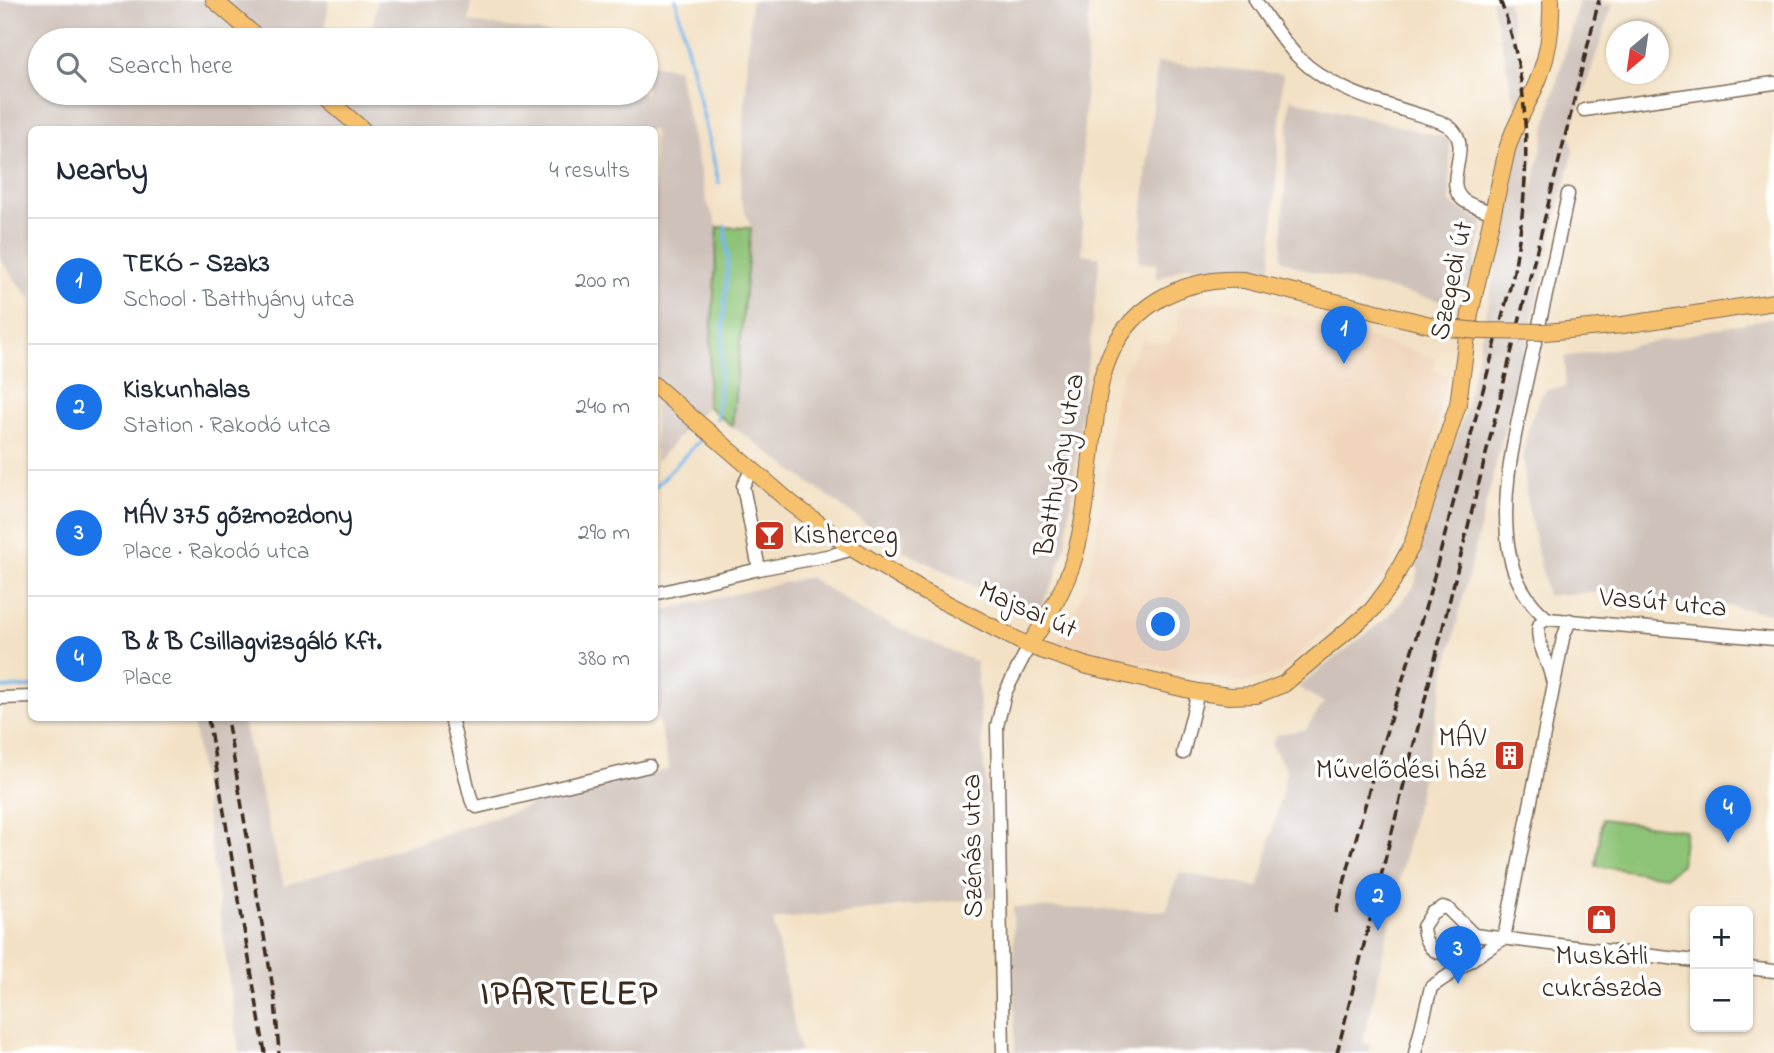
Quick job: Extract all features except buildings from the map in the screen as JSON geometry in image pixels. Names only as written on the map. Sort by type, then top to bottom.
[{"type":"main road","points":[[214,0],[246,28]]},
{"type":"main road","name":"Szegedi út","points":[[1398,571],[1412,545],[1453,425],[1462,384],[1471,314],[1493,213],[1511,137],[1540,76],[1549,42],[1551,0]]},
{"type":"main road","points":[[334,105],[358,126]]},
{"type":"main road","name":"Batthyány utca","points":[[1029,646],[1053,608],[1075,556],[1082,527],[1104,369],[1124,330],[1155,302],[1176,290],[1200,282],[1244,281],[1439,327],[1479,331],[1545,332],[1623,325],[1774,302]]},
{"type":"main road","name":"Majsai út","points":[[658,388],[791,503],[853,549],[921,590],[1029,646],[1088,666],[1198,692],[1230,696],[1256,695],[1284,684],[1373,610],[1398,571]]},
{"type":"main road","points":[[999,630],[1013,632],[1027,629],[1053,608]]},
{"type":"street","points":[[1255,0],[1290,48],[1325,79],[1352,92],[1452,128],[1458,135],[1460,145],[1455,185],[1457,193],[1466,202],[1493,213]]},
{"type":"street","points":[[1584,110],[1774,83]]},
{"type":"street","points":[[1550,701],[1551,673],[1537,631],[1540,623],[1549,619],[1531,601],[1519,583],[1512,565],[1508,549],[1507,501],[1516,430],[1568,194]]},
{"type":"street","points":[[752,469],[743,486],[759,569]]},
{"type":"street","points":[[658,593],[853,549]]},
{"type":"street","name":"Vasút utca","points":[[1549,619],[1774,639]]},
{"type":"street","points":[[1415,1053],[1431,987],[1504,938],[1563,638],[1570,621]]},
{"type":"street","name":"Szénás utca","points":[[1003,1053],[997,726],[1004,693],[1029,646]]},
{"type":"street","points":[[1182,753],[1198,692]]},
{"type":"street","points":[[0,698],[28,697]]},
{"type":"street","points":[[452,721],[472,804],[477,807],[649,766]]},
{"type":"street","points":[[1474,935],[1690,960]]},
{"type":"street","points":[[1753,969],[1774,971]]},
{"type":"shaded area","points":[[0,0],[329,0],[325,28],[28,28],[28,105],[658,105],[658,66],[677,68],[707,202],[718,227],[707,406],[658,460],[658,126],[28,126],[28,297],[0,259]]},
{"type":"shaded area","points":[[377,0],[472,0],[469,22],[514,28],[373,28]]},
{"type":"shaded area","points":[[751,0],[1089,0],[1082,174],[1082,254],[1100,257],[1066,544],[1055,579],[1041,607],[1023,611],[902,550],[901,539],[879,534],[732,426],[751,228],[740,197]]},
{"type":"shaded area","points":[[1491,0],[1507,0],[1524,80],[1533,154],[1531,197],[1551,103],[1579,0],[1603,0],[1602,6],[1613,4],[1571,131],[1573,153],[1460,609],[1363,1043],[1370,1045],[1368,1053],[1015,1053],[1013,907],[1166,911],[1179,872],[1259,887],[1287,770],[1271,745],[1276,735],[1306,729],[1324,703],[1298,687],[1389,616],[1414,587],[1419,571],[1414,561],[1466,408],[1493,281],[1517,144],[1516,107]]},
{"type":"shaded area","points":[[1157,62],[1283,74],[1270,278],[1189,265],[1156,280],[1157,264],[1138,262]]},
{"type":"shaded area","points":[[1290,99],[1450,139],[1450,203],[1483,222],[1472,280],[1451,295],[1450,303],[1309,271],[1281,259]]},
{"type":"shaded area","points":[[1216,301],[1251,304],[1436,358],[1433,370],[1448,375],[1425,475],[1383,577],[1282,671],[1243,683],[1056,645],[1067,629],[1086,586],[1094,553],[1115,398],[1123,372],[1142,341],[1170,343],[1177,330],[1179,307]]},
{"type":"shaded area","points":[[1774,317],[1774,614],[1709,603],[1609,607],[1603,591],[1547,596],[1527,502],[1523,453],[1530,422],[1541,396],[1547,389],[1565,387],[1565,357]]},
{"type":"shaded area","points":[[809,577],[867,614],[976,662],[995,897],[773,920],[800,1053],[239,1053],[193,721],[243,721],[284,886],[547,800],[669,769],[658,716],[658,611]]},
{"type":"green space","points":[[718,227],[751,228],[732,426],[707,406]]},
{"type":"green space","points":[[1602,819],[1685,830],[1681,864],[1666,876],[1596,866]]},
{"type":"waterway","points":[[676,0],[719,183]]},
{"type":"waterway","points":[[717,419],[728,257],[725,226]]},
{"type":"waterway","points":[[658,484],[700,440]]},
{"type":"waterway","points":[[0,688],[28,687]]},
{"type":"railway","points":[[1336,913],[1375,768],[1428,599],[1513,276],[1523,207],[1526,137],[1519,68],[1500,0]]},
{"type":"railway","points":[[1337,1053],[1599,0]]},
{"type":"railway","points":[[209,721],[265,1053]]},
{"type":"railway","points":[[228,725],[275,1000],[279,1053]]},
{"type":"place","name":"TEKÓ - Szak3","points":[[1344,364]]},
{"type":"place","name":"Kisherceg","points":[[770,536]]},
{"type":"place","name":"MÁV Művelődési ház","points":[[1509,755]]},
{"type":"place","name":"B & B Csillagvizsgáló Kft.","points":[[1728,843]]},
{"type":"place","name":"Muskátli cukrászda","points":[[1602,920]]},
{"type":"place","name":"Kiskunhalas","points":[[1378,931]]},
{"type":"place","name":"MÁV 375 gőzmozdony","points":[[1458,984]]},
{"type":"district","name":"IPARTELEP","points":[[570,995]]}]
